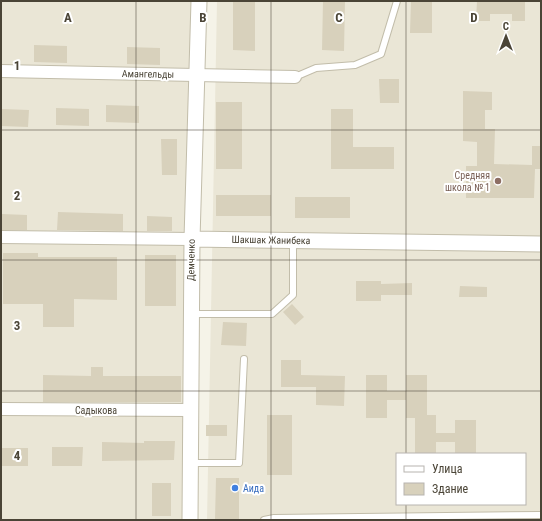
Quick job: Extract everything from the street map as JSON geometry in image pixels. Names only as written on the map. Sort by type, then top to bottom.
[{"type":"street","name":"Демченко","points":[[190,520],[192,239],[199,1]]},
{"type":"street","name":"Амангельды","points":[[1,71],[295,77]]},
{"type":"street","name":"Шакшак Жанибека","points":[[1,237],[541,244]]},
{"type":"street","name":"Садыкова","points":[[1,409],[190,410]]},
{"type":"lane","points":[[295,77],[316,68],[355,64],[381,54],[397,1]]},
{"type":"lane","points":[[191,314],[272,314],[293,296],[293,240]]},
{"type":"lane","points":[[190,463],[240,463],[244,359]]},
{"type":"lane","points":[[264,520],[274,518],[453,518],[541,515]]},
{"type":"shaded area","points":[[1,1],[196,1],[185,520],[1,520]]},
{"type":"shaded area","points":[[217,1],[541,1],[541,520],[207,520]]},
{"type":"building","points":[[233,1],[255,1],[255,51],[233,50]]},
{"type":"building","points":[[323,1],[345,1],[344,51],[322,50]]},
{"type":"building","points":[[411,1],[432,1],[432,33],[410,33]]},
{"type":"building","points":[[477,1],[525,1],[525,21],[512,21],[512,14],[490,14],[490,21],[476,21]]},
{"type":"building","points":[[34,45],[67,46],[67,63],[34,62]]},
{"type":"building","points":[[127,47],[160,48],[160,65],[127,64]]},
{"type":"building","points":[[379,79],[399,79],[399,103],[380,103]]},
{"type":"building","points":[[463,91],[492,92],[492,110],[485,110],[485,129],[495,129],[494,164],[532,165],[532,146],[541,146],[541,169],[535,169],[534,198],[466,198],[466,166],[477,166],[477,142],[463,141]]},
{"type":"building","points":[[216,102],[242,102],[242,169],[216,169]]},
{"type":"building","points":[[106,105],[139,106],[139,123],[106,122]]},
{"type":"building","points":[[56,108],[89,109],[89,126],[56,125]]},
{"type":"building","points":[[1,109],[29,110],[28,127],[1,126]]},
{"type":"building","points":[[331,109],[353,109],[353,147],[394,147],[394,169],[331,169]]},
{"type":"building","points":[[161,139],[177,139],[177,175],[162,175]]},
{"type":"building","points":[[216,195],[271,195],[271,216],[216,216]]},
{"type":"building","points":[[295,197],[350,197],[350,218],[295,218]]},
{"type":"building","points":[[58,212],[123,214],[123,231],[57,230]]},
{"type":"building","points":[[2,214],[27,215],[27,230],[1,230]]},
{"type":"building","points":[[147,216],[172,217],[172,231],[147,231]]},
{"type":"building","points":[[3,253],[38,253],[38,257],[117,257],[117,300],[74,299],[74,327],[43,327],[43,304],[3,304]]},
{"type":"building","points":[[145,255],[176,255],[176,306],[145,306]]},
{"type":"building","points":[[356,281],[381,281],[381,284],[412,283],[412,295],[381,295],[381,301],[356,301]]},
{"type":"building","points":[[460,286],[487,287],[487,297],[459,297]]},
{"type":"building","points":[[292,304],[304,317],[295,325],[283,312]]},
{"type":"building","points":[[223,322],[247,323],[246,346],[221,345]]},
{"type":"building","points":[[281,360],[301,360],[301,375],[345,376],[344,406],[316,405],[316,387],[281,387]]},
{"type":"building","points":[[91,367],[103,367],[103,376],[181,376],[181,402],[43,402],[43,375],[91,376]]},
{"type":"building","points":[[366,375],[387,375],[387,391],[406,391],[406,375],[427,375],[427,415],[436,415],[436,433],[455,433],[455,420],[476,420],[476,453],[455,453],[455,442],[436,442],[436,453],[415,453],[415,418],[406,418],[406,400],[387,400],[387,418],[366,418]]},
{"type":"building","points":[[267,415],[292,415],[292,475],[267,475]]},
{"type":"building","points":[[206,425],[227,425],[227,436],[206,436]]},
{"type":"building","points":[[144,441],[175,441],[174,460],[102,461],[102,442],[144,443]]},
{"type":"building","points":[[52,447],[83,447],[82,466],[52,466]]},
{"type":"building","points":[[1,448],[28,448],[28,466],[1,466]]},
{"type":"building","points":[[216,478],[239,478],[239,520],[215,520]]},
{"type":"building","points":[[152,483],[171,483],[171,516],[152,516]]},
{"type":"place","name":"Средняя школа № 1","points":[[498,181]]},
{"type":"place","name":"Аида","points":[[235,488]]}]
